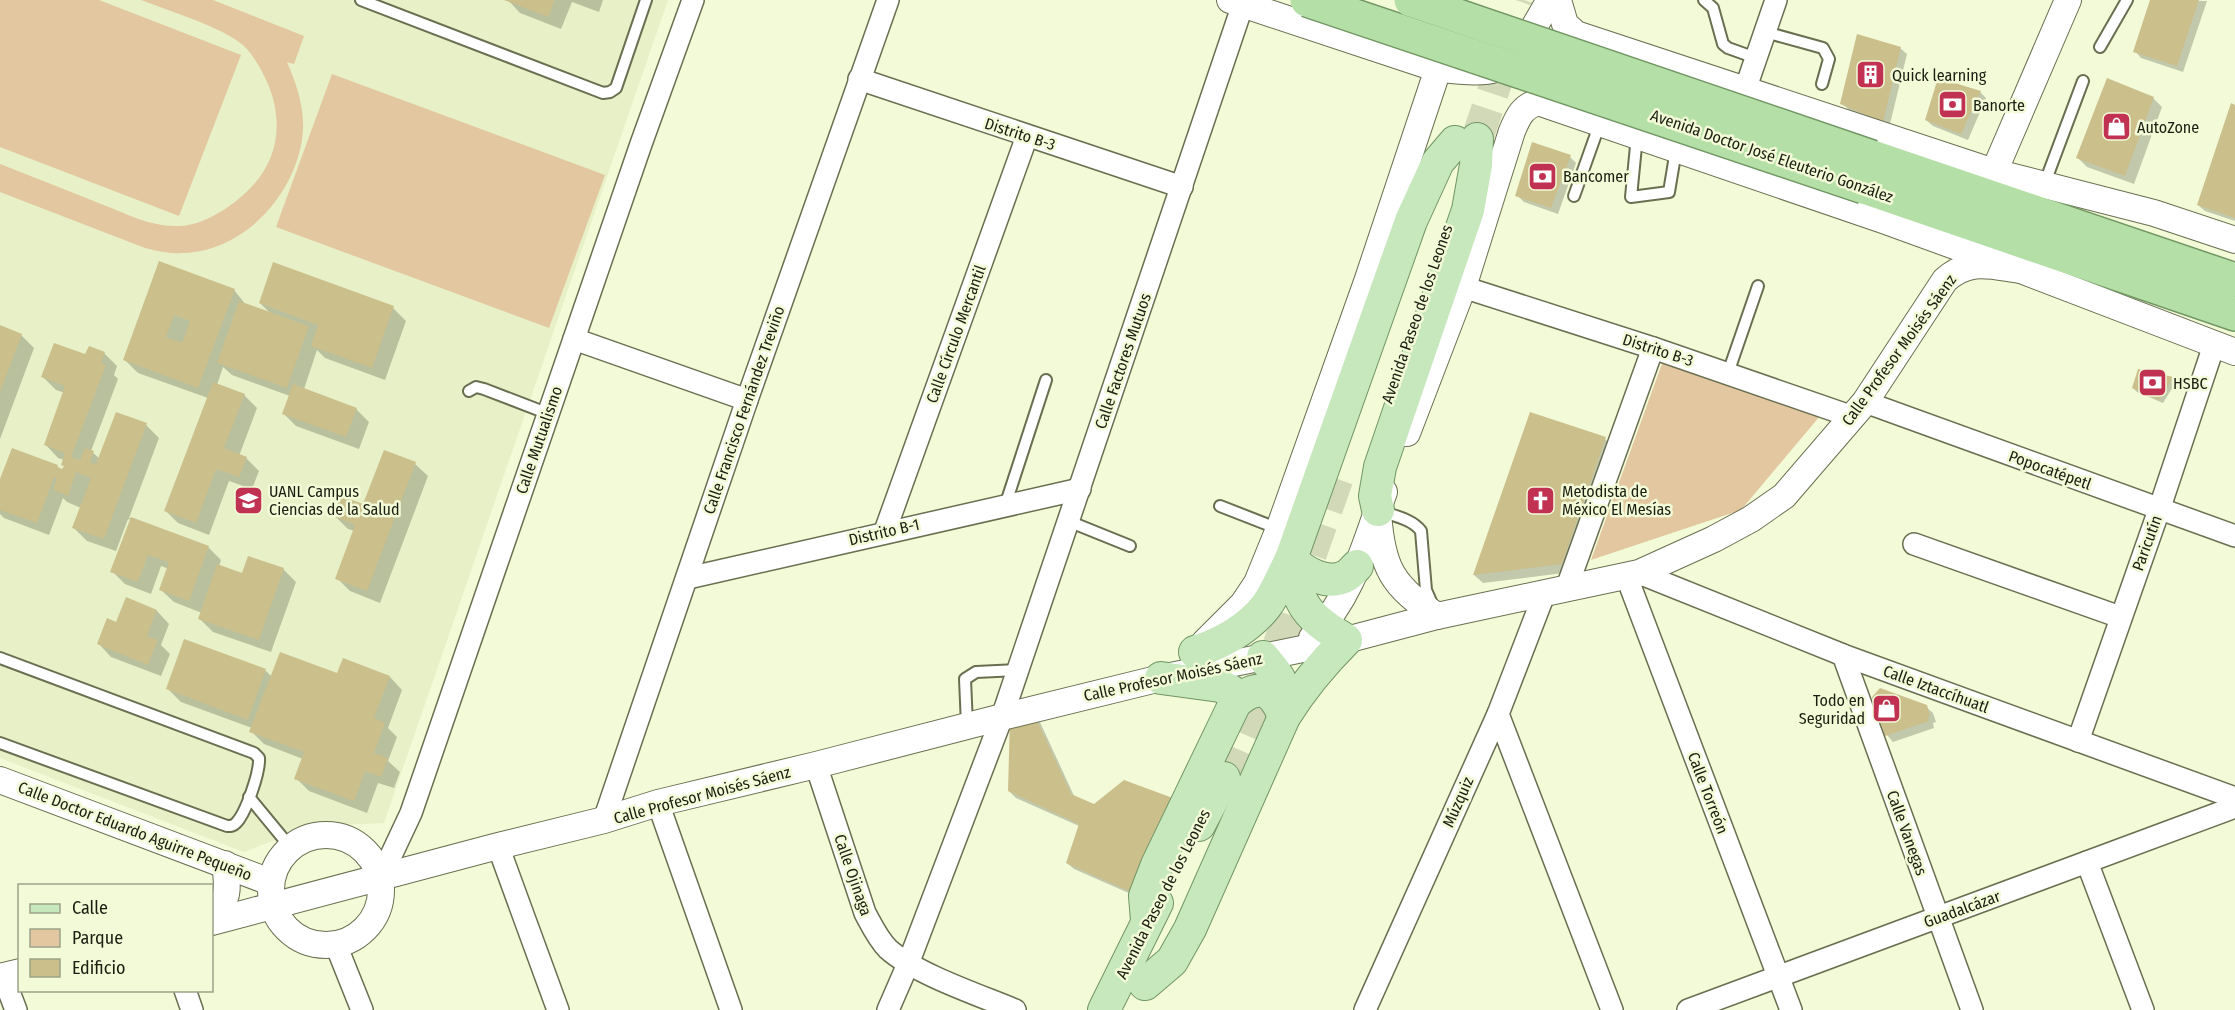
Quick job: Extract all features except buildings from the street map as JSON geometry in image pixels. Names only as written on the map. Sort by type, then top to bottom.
[{"type":"highway","name":"Avenida Doctor José Eleuterio González","points":[[1307,0],[1868,172],[2235,280]]},
{"type":"highway","name":"Avenida Doctor José Eleuterio González","points":[[1411,0],[1868,172],[2235,314]]},
{"type":"main road","name":"Avenida Paseo de los Leones","points":[[1358,491],[1403,297],[1463,139]]},
{"type":"main road","points":[[1195,652],[1218,644],[1243,628],[1266,605],[1291,560],[1411,221],[1438,162],[1463,139],[1476,165],[1468,210],[1380,468],[1375,496],[1358,491]]},
{"type":"main road","points":[[1291,560],[1307,572],[1328,579],[1344,577],[1358,566]]},
{"type":"main road","points":[[1139,997],[1172,961],[1190,929],[1284,717],[1302,688],[1323,662],[1334,633],[1302,603],[1295,585],[1291,560]]},
{"type":"main road","points":[[1263,657],[1278,674],[1285,691],[1284,717]]},
{"type":"main road","points":[[1161,678],[1220,686],[1232,691],[1234,703]]},
{"type":"main road","points":[[1147,921],[1146,896],[1157,865],[1234,703],[1248,692],[1269,693],[1278,700],[1284,717]]},
{"type":"main road","name":"Avenida Paseo de los Leones","points":[[1104,1010],[1147,921],[1231,781],[1139,997]]},
{"type":"street","name":"Calle Mutualismo","points":[[380,879],[411,813],[693,0]]},
{"type":"street","name":"Calle Francisco Fernández Treviño","points":[[604,820],[747,399],[888,0]]},
{"type":"street","points":[[1237,2],[1438,69],[1468,71],[1495,69],[1515,54],[1527,39],[1550,0]]},
{"type":"street","points":[[1558,0],[1565,24],[1576,34],[1994,172],[2154,213],[2235,240]]},
{"type":"street","points":[[1745,90],[1776,0]]},
{"type":"street","points":[[1994,172],[2068,0]]},
{"type":"street","name":"Calle Factores Mutuos","points":[[888,1010],[909,964],[1002,717],[1182,187],[1237,2]]},
{"type":"street","points":[[1600,123],[1614,110],[1623,94],[1622,61],[1613,47]]},
{"type":"street","points":[[1161,678],[1195,652],[1243,604],[1257,583],[1283,519],[1438,69]]},
{"type":"street","name":"Distrito B-3","points":[[859,79],[1182,187]]},
{"type":"street","points":[[1685,153],[1679,141],[1675,120],[1682,99],[1696,85],[1719,81]]},
{"type":"street","points":[[1334,633],[1339,606],[1358,566],[1358,491],[1463,287],[1512,131],[1520,114],[1528,105],[1538,102],[1883,220],[2021,270],[2224,349]]},
{"type":"street","name":"Calle Círculo Mercantil","points":[[885,531],[1027,136]]},
{"type":"street","name":"Calle Profesor Moisés Sáenz","points":[[213,921],[271,893],[380,879],[498,846],[604,820],[658,803],[1002,717],[1161,678],[1301,649],[1334,633],[1437,616],[1633,574],[1732,529],[1784,496],[1859,409],[1945,280],[1957,270],[1967,266],[1984,266],[2021,270]]},
{"type":"street","name":"Distrito B-3","points":[[1463,287],[1728,373],[1859,409]]},
{"type":"street","points":[[574,339],[747,399]]},
{"type":"street","name":"Múzquiz","points":[[1365,1010],[1556,590],[1653,348]]},
{"type":"street","name":"Paricutín","points":[[2078,741],[2159,510],[2224,349]]},
{"type":"street","name":"Popocatépetl","points":[[1859,409],[2235,536]]},
{"type":"street","name":"Distrito B-1","points":[[688,578],[885,531],[1080,489]]},
{"type":"street","points":[[1358,491],[1379,537],[1393,578],[1413,599],[1437,616]]},
{"type":"street","points":[[1283,519],[1291,560]]},
{"type":"street","points":[[1914,544],[2120,617]]},
{"type":"street","name":"Calle Iztaccíhuatl","points":[[1633,574],[1843,655],[2235,798]]},
{"type":"street","name":"Calle Torreón","points":[[1633,574],[1791,1010]]},
{"type":"street","name":"Calle Vanegas","points":[[1843,655],[1972,1010]]},
{"type":"street","points":[[1498,714],[1612,1010]]},
{"type":"street","name":"Calle Ojinaga","points":[[816,765],[866,913],[875,933],[888,948],[909,964],[1015,1010]]},
{"type":"street","name":"Calle Doctor Eduardo Aguirre Pequeño","points":[[0,780],[225,864],[271,893]]},
{"type":"street","points":[[658,803],[731,1010]]},
{"type":"street","name":"Guadalcázar","points":[[1688,1010],[2235,807]]},
{"type":"street","points":[[319,835],[350,840],[363,849],[373,861],[380,879],[379,908],[372,921],[350,940],[336,945],[320,946],[304,941],[290,932],[279,920],[271,893],[280,860],[291,848],[319,835]]},
{"type":"street","points":[[498,846],[558,1010]]},
{"type":"street","points":[[2086,862],[2143,1010]]},
{"type":"street","points":[[213,920],[224,905],[227,892],[225,864]]},
{"type":"street","points":[[336,945],[362,1010]]},
{"type":"street","points":[[8,975],[16,1010]]},
{"type":"street","points":[[186,992],[192,1010]]},
{"type":"lane","points":[[361,0],[603,93],[616,88],[646,0]]},
{"type":"lane","points":[[1704,0],[1713,8],[1723,44],[1756,58]]},
{"type":"lane","points":[[2100,47],[2127,0]]},
{"type":"lane","points":[[1765,32],[1822,48],[1829,59],[1822,84]]},
{"type":"lane","points":[[2044,185],[2083,81]]},
{"type":"lane","points":[[1574,196],[1600,123]]},
{"type":"lane","points":[[1637,136],[1631,197],[1669,192],[1685,153]]},
{"type":"lane","points":[[1728,373],[1758,286]]},
{"type":"lane","points":[[1005,506],[1046,380]]},
{"type":"lane","points":[[469,391],[476,387],[483,389],[549,414]]},
{"type":"lane","points":[[1358,491],[1417,525],[1421,531],[1426,590],[1437,616]]},
{"type":"lane","points":[[1220,506],[1283,519]]},
{"type":"lane","points":[[1068,521],[1130,546]]},
{"type":"lane","points":[[0,658],[254,753],[259,758],[260,765],[237,822],[227,826],[0,743]]},
{"type":"lane","points":[[967,726],[965,679],[976,672],[1018,670]]},
{"type":"lane","points":[[249,797],[291,848]]},
{"type":"shaded area","name":"UANL Campus Ciencias de la Salud","points":[[0,0],[668,0],[384,823],[311,826],[244,852],[0,758]]},
{"type":"green space","points":[[0,0],[99,0],[241,55],[179,216],[0,147]]},
{"type":"green space","points":[[141,0],[213,0],[304,36],[294,64],[287,62],[299,94],[303,120],[300,152],[292,174],[280,195],[265,214],[247,230],[227,242],[204,250],[172,253],[145,248],[0,192],[0,164],[137,218],[156,224],[182,226],[202,221],[220,212],[254,184],[272,155],[277,121],[268,84],[258,64],[244,46],[223,32]]},
{"type":"green space","points":[[332,74],[605,175],[549,328],[276,227]]},
{"type":"green space","points":[[1663,361],[1820,416],[1741,510],[1591,560]]},
{"type":"tunnel","points":[[1477,139],[1524,0]]},
{"type":"tunnel","points":[[1224,778],[1266,681],[1338,477]]},
{"type":"place","name":"Quick learning","points":[[1871,75]]},
{"type":"place","name":"Banorte","points":[[1952,105]]},
{"type":"place","name":"AutoZone","points":[[2116,127]]},
{"type":"place","name":"Bancomer","points":[[1542,176]]},
{"type":"place","name":"HSBC","points":[[2152,383]]},
{"type":"place","name":"UANL Campus Ciencias de la Salud","points":[[248,500]]},
{"type":"place","name":"Metodista de México El Mesías","points":[[1541,500]]},
{"type":"place","name":"Todo en Seguridad","points":[[1886,709]]}]
